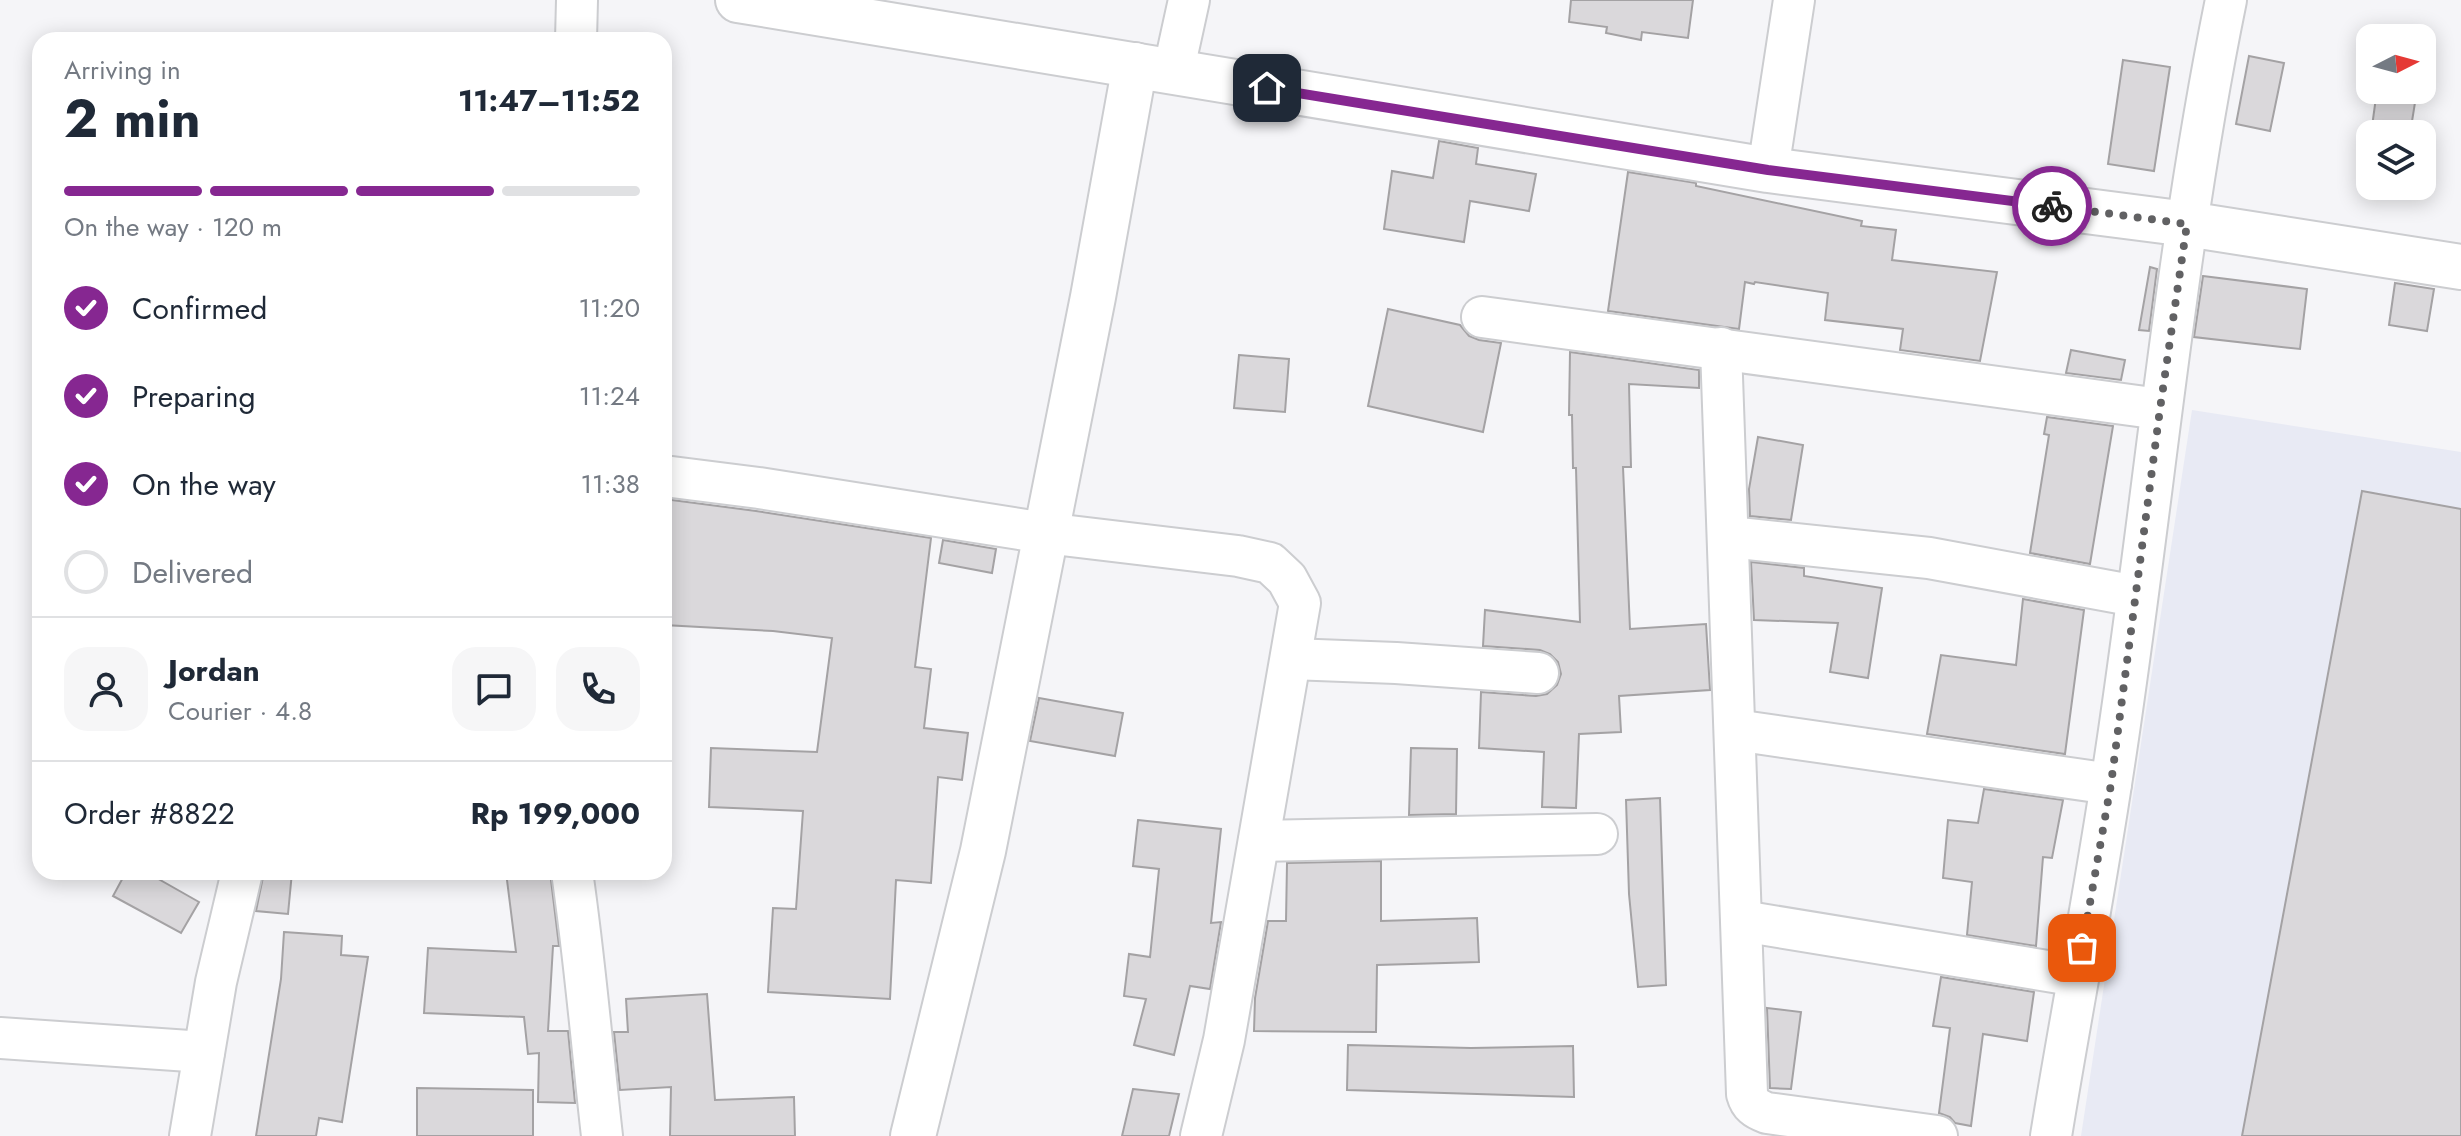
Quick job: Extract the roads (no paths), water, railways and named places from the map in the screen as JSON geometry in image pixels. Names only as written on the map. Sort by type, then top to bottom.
[{"type":"street","points":[[576,32],[577,0]]},
{"type":"street","points":[[738,0],[838,9],[1154,69],[1768,170],[2187,224],[2461,267]]},
{"type":"street","points":[[913,1136],[983,851],[1093,297],[1154,69],[1189,0]]},
{"type":"street","points":[[1768,170],[1794,0]]},
{"type":"street","points":[[2051,1136],[2111,784],[2160,409],[2205,100],[2226,0]]},
{"type":"street","points":[[1482,317],[2160,409]]},
{"type":"street","points":[[1721,348],[1749,1102],[1767,1113],[1841,1130],[1937,1136]]},
{"type":"street","points":[[672,477],[1045,533],[1238,556],[1270,563],[1287,579],[1300,603],[1224,1040],[1203,1136]]},
{"type":"street","points":[[1729,537],[1929,558],[2136,596]]},
{"type":"street","points":[[1291,659],[1538,673]]},
{"type":"street","points":[[1735,730],[2111,784]]},
{"type":"street","points":[[1259,841],[1597,834]]},
{"type":"street","points":[[190,1136],[216,982],[240,880]]},
{"type":"street","points":[[573,880],[602,1136]]},
{"type":"street","points":[[1742,921],[2078,976]]},
{"type":"street","points":[[0,1038],[204,1052]]}]
